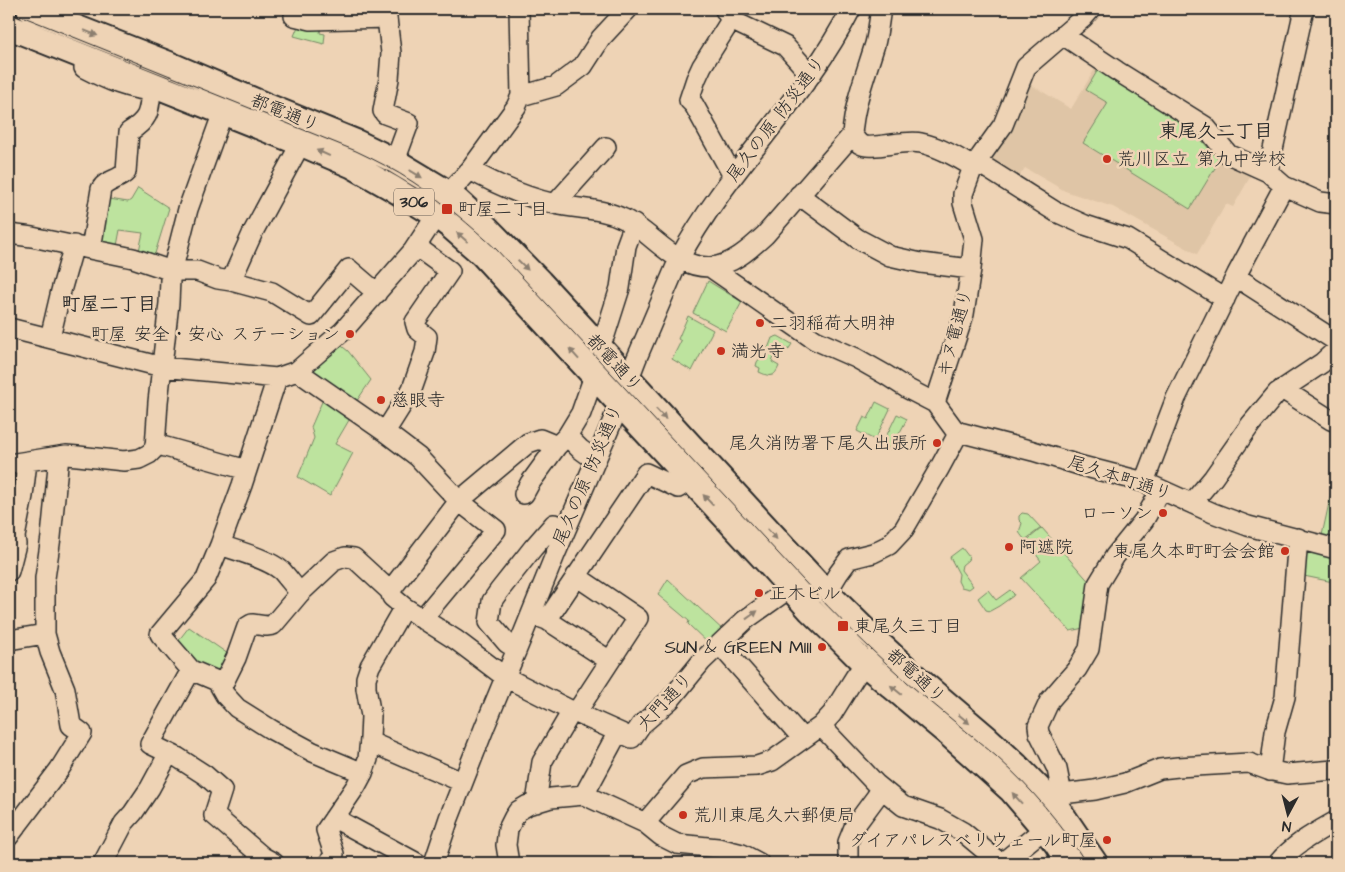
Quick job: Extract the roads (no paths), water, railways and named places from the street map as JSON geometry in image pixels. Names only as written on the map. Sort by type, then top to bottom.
[{"type":"main road","name":"都電通り","points":[[41,12],[356,142],[395,161],[460,202],[540,282],[825,590],[930,690],[1058,799],[1095,863]]},
{"type":"main road","name":"都電通り","points":[[9,27],[160,91],[216,109],[353,166],[392,188],[450,226],[482,254],[797,596],[864,664],[991,771],[1044,828],[1069,863]]},
{"type":"street","points":[[9,328],[162,367],[277,378],[297,371],[343,331],[416,246],[457,184],[470,170],[516,107],[521,96],[518,9]]},
{"type":"street","points":[[521,96],[556,86],[583,66],[601,38],[628,9]]},
{"type":"street","name":"尾久の原 防災通り","points":[[434,863],[462,782],[505,677],[517,649],[539,617],[567,527],[679,258],[687,242],[716,199],[783,114],[811,74],[851,9]]},
{"type":"street","points":[[470,170],[495,184],[554,204],[600,211],[620,217],[634,224],[688,263],[710,267],[718,266],[736,258],[764,235],[852,135],[853,117],[875,42],[881,9]]},
{"type":"street","name":"キヌ電通り","points":[[935,403],[964,314],[971,269],[974,239],[963,203],[963,194],[975,164],[1003,125],[1026,68],[1091,9]]},
{"type":"street","points":[[1268,172],[1304,9]]},
{"type":"street","points":[[37,39],[41,12]]},
{"type":"street","points":[[294,16],[311,20],[387,13],[391,53],[389,79],[383,111],[409,123],[395,161]]},
{"type":"street","points":[[733,176],[689,100],[696,79],[728,14],[785,46],[811,74]]},
{"type":"street","points":[[1063,35],[1116,71],[1205,126],[1228,154],[1268,172],[1284,186],[1320,202],[1336,204]]},
{"type":"street","points":[[9,571],[16,544],[15,537],[23,496],[18,463],[59,456],[78,456],[124,462],[139,459],[149,454],[155,448],[170,280],[216,109],[228,89]]},
{"type":"street","points":[[50,338],[61,291],[83,247],[101,189],[103,185],[122,177],[126,172],[129,132],[137,127],[149,113],[160,91]]},
{"type":"street","points":[[852,135],[860,144],[868,147],[900,142],[920,142],[975,164],[1056,212],[1084,225],[1128,239],[1225,299]]},
{"type":"street","points":[[231,281],[253,232],[301,144]]},
{"type":"street","points":[[554,204],[606,147]]},
{"type":"street","points":[[1144,482],[1176,398],[1284,186]]},
{"type":"street","points":[[799,195],[858,239],[890,256],[921,263],[971,269]]},
{"type":"street","points":[[598,346],[605,335],[620,288],[626,246],[634,224]]},
{"type":"street","points":[[9,234],[133,258],[172,271],[197,271],[218,279],[272,292],[311,316],[349,269],[377,293]]},
{"type":"street","points":[[384,432],[412,389],[425,352],[427,337],[417,329],[415,322],[450,271],[416,246]]},
{"type":"street","points":[[710,267],[815,340],[856,358],[935,403],[958,432]]},
{"type":"street","points":[[1236,277],[1336,340]]},
{"type":"street","points":[[1192,503],[1277,393],[1322,363],[1336,350]]},
{"type":"street","points":[[297,371],[418,457],[459,501],[496,530],[422,619]]},
{"type":"street","points":[[524,494],[530,483],[582,413],[594,376]]},
{"type":"street","points":[[277,378],[247,470],[206,579],[160,634],[191,670],[217,681],[225,696],[237,708],[272,730],[313,752],[363,773]]},
{"type":"street","points":[[1282,390],[1336,422]]},
{"type":"street","name":"尾久本町通り","points":[[958,432],[1144,482],[1213,513],[1248,526],[1336,548]]},
{"type":"street","name":"大門通り","points":[[584,795],[618,732],[632,738],[641,725],[670,700],[702,661],[745,620],[797,596],[825,590],[849,559],[873,553],[889,545],[904,529],[940,469],[958,432]]},
{"type":"street","points":[[390,592],[459,501],[528,443],[540,440],[562,441],[580,449],[595,460]]},
{"type":"street","points":[[156,444],[247,470]]},
{"type":"street","points":[[9,836],[59,770],[82,733],[71,725],[65,689],[45,634],[45,578],[59,456]]},
{"type":"street","points":[[610,661],[539,617],[576,576],[646,473],[678,488],[690,480]]},
{"type":"street","points":[[821,726],[882,789],[904,806],[940,819],[963,832],[1001,863],[1044,828],[1058,799],[1057,769],[1039,733],[1038,726],[1050,700],[1077,669],[1089,649],[1098,584],[1115,556],[1144,520],[1161,490]]},
{"type":"street","points":[[517,649],[507,643],[489,622],[492,601],[554,524],[567,527]]},
{"type":"street","points":[[1270,770],[1275,732],[1285,697],[1298,538]]},
{"type":"street","points":[[220,545],[247,554],[281,571],[300,593]]},
{"type":"street","points":[[220,688],[236,658],[247,627],[252,624],[273,625],[300,593],[334,561],[344,557],[354,558],[390,592],[392,598],[456,640],[505,677],[618,732]]},
{"type":"street","points":[[536,803],[542,762],[638,618],[576,576]]},
{"type":"street","points":[[329,863],[334,854],[326,830],[356,786],[368,759],[371,716],[366,678],[370,666],[404,607]]},
{"type":"street","points":[[9,640],[45,634]]},
{"type":"street","points":[[720,645],[803,739]]},
{"type":"street","points":[[645,823],[686,775],[703,768],[757,766],[772,762],[821,726],[832,714],[864,664],[884,647]]},
{"type":"street","points":[[191,670],[150,744],[205,775],[222,790],[214,815],[264,857],[274,863]]},
{"type":"street","points":[[370,742],[462,782]]},
{"type":"street","points":[[103,863],[124,823],[150,788],[169,753]]},
{"type":"street","points":[[1058,799],[1125,783],[1160,769],[1249,763],[1287,774],[1336,771]]},
{"type":"street","points":[[852,861],[848,842],[854,827],[882,789]]},
{"type":"street","points":[[509,863],[506,845],[508,829],[518,812],[528,806],[551,798],[584,795],[645,823],[661,836],[677,844],[718,848],[742,854],[759,863]]},
{"type":"street","points":[[334,818],[417,863]]},
{"type":"street","points":[[1278,863],[1307,837],[1336,821]]},
{"type":"tram line","points":[[9,11],[356,151],[385,165],[446,206],[496,249],[852,631],[901,677],[996,756],[1021,780],[1056,820],[1086,863]]},
{"type":"place","name":"荒川区立 第九中学校","points":[[1107,159]]},
{"type":"place","name":"町屋二丁目","points":[[447,209]]},
{"type":"place","name":"二羽稲荷大明神","points":[[760,323]]},
{"type":"place","name":"町屋 安全・安心 ステーション","points":[[350,334]]},
{"type":"place","name":"満光寺","points":[[721,351]]},
{"type":"place","name":"慈眼寺","points":[[381,400]]},
{"type":"place","name":"尾久消防署下尾久出張所","points":[[937,443]]},
{"type":"place","name":"ローソン","points":[[1163,513]]},
{"type":"place","name":"阿遮院","points":[[1009,547]]},
{"type":"place","name":"東尾久本町町会会館","points":[[1285,551]]},
{"type":"place","name":"正木ビル","points":[[759,593]]},
{"type":"place","name":"東尾久三丁目","points":[[843,626]]},
{"type":"place","name":"SUN & GREEN MIII","points":[[822,647]]},
{"type":"place","name":"荒川東尾久六郵便局","points":[[683,815]]},
{"type":"place","name":"ダイアパレスベリウェール町屋","points":[[1107,840]]},
{"type":"district","name":"東尾久二丁目","points":[[1216,131]]},
{"type":"district","name":"町屋二丁目","points":[[109,304]]}]
